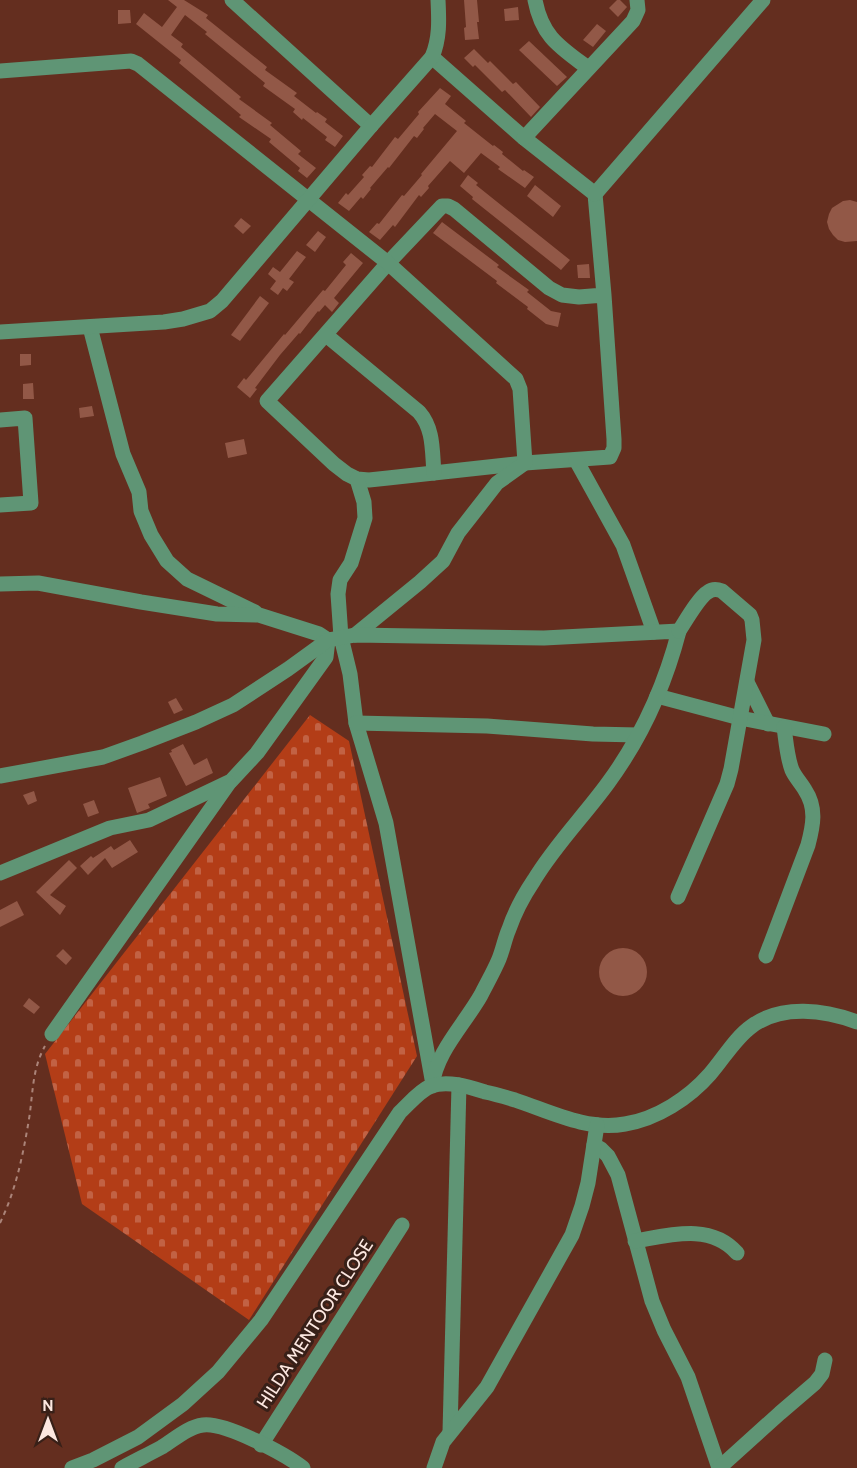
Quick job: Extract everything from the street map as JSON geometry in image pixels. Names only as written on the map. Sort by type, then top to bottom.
[{"type":"street","points":[[0,332],[164,322],[210,311],[222,301],[432,57],[439,32],[438,0]]},
{"type":"street","points":[[535,0],[538,16],[552,39],[588,68]]},
{"type":"street","points":[[524,138],[633,21],[638,10],[637,0]]},
{"type":"street","points":[[604,295],[579,297],[562,295],[549,288],[454,209],[442,206],[388,263],[267,400],[334,464],[357,479],[369,480],[610,457],[614,448],[604,295],[595,194],[763,0]]},
{"type":"street","points":[[234,1],[371,126]]},
{"type":"street","points":[[432,57],[524,138],[595,194]]},
{"type":"street","points":[[0,71],[131,61],[138,64],[388,263],[516,379],[520,389],[525,464]]},
{"type":"street","points":[[90,327],[123,454],[139,492],[141,511],[151,535],[167,561],[187,579],[259,615],[319,634],[341,638],[544,638],[679,631]]},
{"type":"street","points":[[326,335],[426,420],[431,435],[434,473]]},
{"type":"street","points":[[0,420],[26,418],[31,503],[0,505]]},
{"type":"street","points":[[576,460],[623,545],[654,632]]},
{"type":"street","points":[[0,776],[103,757],[196,722],[233,705],[341,638],[420,582],[443,561],[458,533],[497,483],[525,464]]},
{"type":"street","points":[[357,479],[364,502],[365,518],[351,563],[340,580],[338,594],[341,638],[350,674],[356,723],[386,823],[432,1082]]},
{"type":"street","points":[[0,584],[38,583],[217,614],[259,615]]},
{"type":"street","points":[[72,1468],[138,1437],[183,1404],[218,1372],[261,1320],[400,1112],[432,1082],[448,1045],[474,1008],[492,974],[517,910],[535,878],[624,759],[657,696],[679,631],[706,593],[716,589],[722,591],[748,612],[753,620],[754,640],[727,784],[678,897]]},
{"type":"street","points":[[52,1034],[231,781],[256,753],[326,657],[328,651],[341,638]]},
{"type":"street","points":[[747,682],[768,724]]},
{"type":"street","points":[[657,696],[740,718],[824,734]]},
{"type":"street","points":[[356,723],[487,726],[638,735]]},
{"type":"street","points":[[765,956],[808,845],[814,816],[810,799],[792,770],[784,727]]},
{"type":"street","points":[[0,873],[110,828],[149,820],[231,781]]},
{"type":"street","points":[[432,1082],[459,1085],[514,1100],[567,1119],[606,1126],[626,1124],[644,1120],[680,1101],[709,1076],[740,1036],[752,1025],[765,1018],[794,1011],[831,1014],[857,1022]]},
{"type":"street","points":[[450,1432],[459,1085]]},
{"type":"street","points":[[434,1468],[443,1442],[487,1387],[572,1235],[588,1183],[597,1125]]},
{"type":"street","points":[[594,1145],[608,1156],[618,1175],[652,1301],[688,1377],[719,1468],[815,1383],[822,1374],[825,1360]]},
{"type":"street","name":"HILDA MENTOOR CLOSE","points":[[261,1444],[402,1225]]},
{"type":"street","points":[[635,1241],[667,1235],[702,1234],[714,1236],[730,1245],[737,1253]]},
{"type":"street","points":[[122,1468],[202,1425],[226,1428],[261,1444],[303,1468]]},
{"type":"path","points":[[0,1223],[8,1207],[20,1168],[37,1062],[52,1034]]},
{"type":"green space","points":[[310,715],[349,741],[417,1056],[249,1320],[82,1204],[45,1054]]},
{"type":"building","points":[[168,0],[184,0],[208,15],[206,18],[267,67],[265,70],[297,93],[294,96],[327,119],[325,122],[343,136],[335,147],[325,140],[327,137],[303,118],[302,120],[293,112],[295,109],[263,86],[265,83],[185,15],[171,35],[183,44],[181,47],[241,97],[239,99],[272,123],[270,125],[301,151],[298,154],[316,168],[307,178],[298,171],[300,168],[269,142],[271,139],[239,117],[241,115],[179,63],[181,60],[136,24],[144,13],[162,27],[177,7]]},
{"type":"building","points":[[464,0],[477,0],[479,39],[465,40]]},
{"type":"building","points":[[617,0],[627,7],[618,17],[609,8]]},
{"type":"building","points":[[518,7],[519,20],[505,21],[504,9]]},
{"type":"building","points":[[118,10],[130,10],[131,23],[118,24]]},
{"type":"building","points":[[597,24],[606,31],[593,47],[583,40]]},
{"type":"building","points":[[529,41],[567,77],[557,86],[519,50]]},
{"type":"building","points":[[474,49],[513,84],[516,82],[540,107],[531,117],[505,90],[502,92],[475,65],[473,67],[464,58]]},
{"type":"building","points":[[440,88],[451,96],[445,104],[466,121],[464,123],[503,152],[502,154],[523,171],[534,177],[525,188],[498,169],[500,167],[481,153],[464,173],[450,161],[421,197],[419,195],[395,227],[393,225],[380,240],[369,232],[377,223],[379,224],[402,195],[404,196],[457,131],[435,114],[417,138],[414,136],[363,199],[361,197],[349,211],[338,203],[364,177],[362,175],[370,166],[372,167],[395,137],[398,139]]},
{"type":"building","points":[[468,175],[478,183],[476,185],[570,260],[561,270],[472,199],[473,197],[460,186]]},
{"type":"building","points":[[535,185],[561,206],[553,217],[527,196]]},
{"type":"building","points":[[843,201],[857,202],[857,241],[845,242],[833,235],[827,222],[832,208]]},
{"type":"building","points":[[241,218],[251,226],[243,234],[234,226]]},
{"type":"building","points":[[442,222],[499,265],[497,267],[529,290],[527,292],[551,311],[561,313],[558,327],[546,324],[496,283],[497,281],[433,233]]},
{"type":"building","points":[[318,231],[326,237],[315,252],[306,245]]},
{"type":"building","points":[[297,251],[306,257],[289,279],[294,282],[287,291],[283,288],[278,295],[270,289],[276,281],[268,274],[273,267],[280,272]]},
{"type":"building","points":[[351,253],[363,263],[334,298],[339,303],[332,312],[325,305],[318,311],[280,355],[250,398],[237,387],[244,378],[246,380],[323,290],[325,291],[346,265],[343,262]]},
{"type":"building","points":[[589,264],[590,278],[578,278],[577,265]]},
{"type":"building","points":[[260,296],[269,303],[240,341],[231,335]]},
{"type":"building","points":[[20,354],[31,354],[31,365],[20,366]]},
{"type":"building","points":[[33,383],[34,399],[23,399],[23,384]]},
{"type":"building","points":[[92,406],[94,416],[80,418],[79,408]]},
{"type":"building","points":[[244,439],[247,454],[228,458],[225,443]]},
{"type":"building","points":[[176,698],[183,710],[174,714],[168,702]]},
{"type":"building","points":[[183,744],[194,765],[207,758],[213,773],[186,786],[169,753]]},
{"type":"building","points":[[160,777],[167,796],[148,804],[150,808],[137,813],[128,788]]},
{"type":"building","points":[[34,791],[37,801],[28,805],[23,795]]},
{"type":"building","points":[[94,800],[99,813],[88,817],[83,804]]},
{"type":"building","points":[[130,840],[138,852],[112,868],[105,858],[88,875],[80,866],[91,856],[93,858],[111,846],[114,850]]},
{"type":"building","points":[[69,860],[77,868],[50,895],[66,906],[60,915],[36,892]]},
{"type":"building","points":[[17,901],[24,915],[0,927],[0,910]]},
{"type":"building","points":[[623,948],[640,955],[647,972],[640,989],[623,996],[606,989],[599,972],[606,955]]},
{"type":"building","points":[[63,949],[72,958],[66,965],[56,956]]},
{"type":"building","points":[[29,998],[40,1007],[34,1014],[23,1006]]}]
